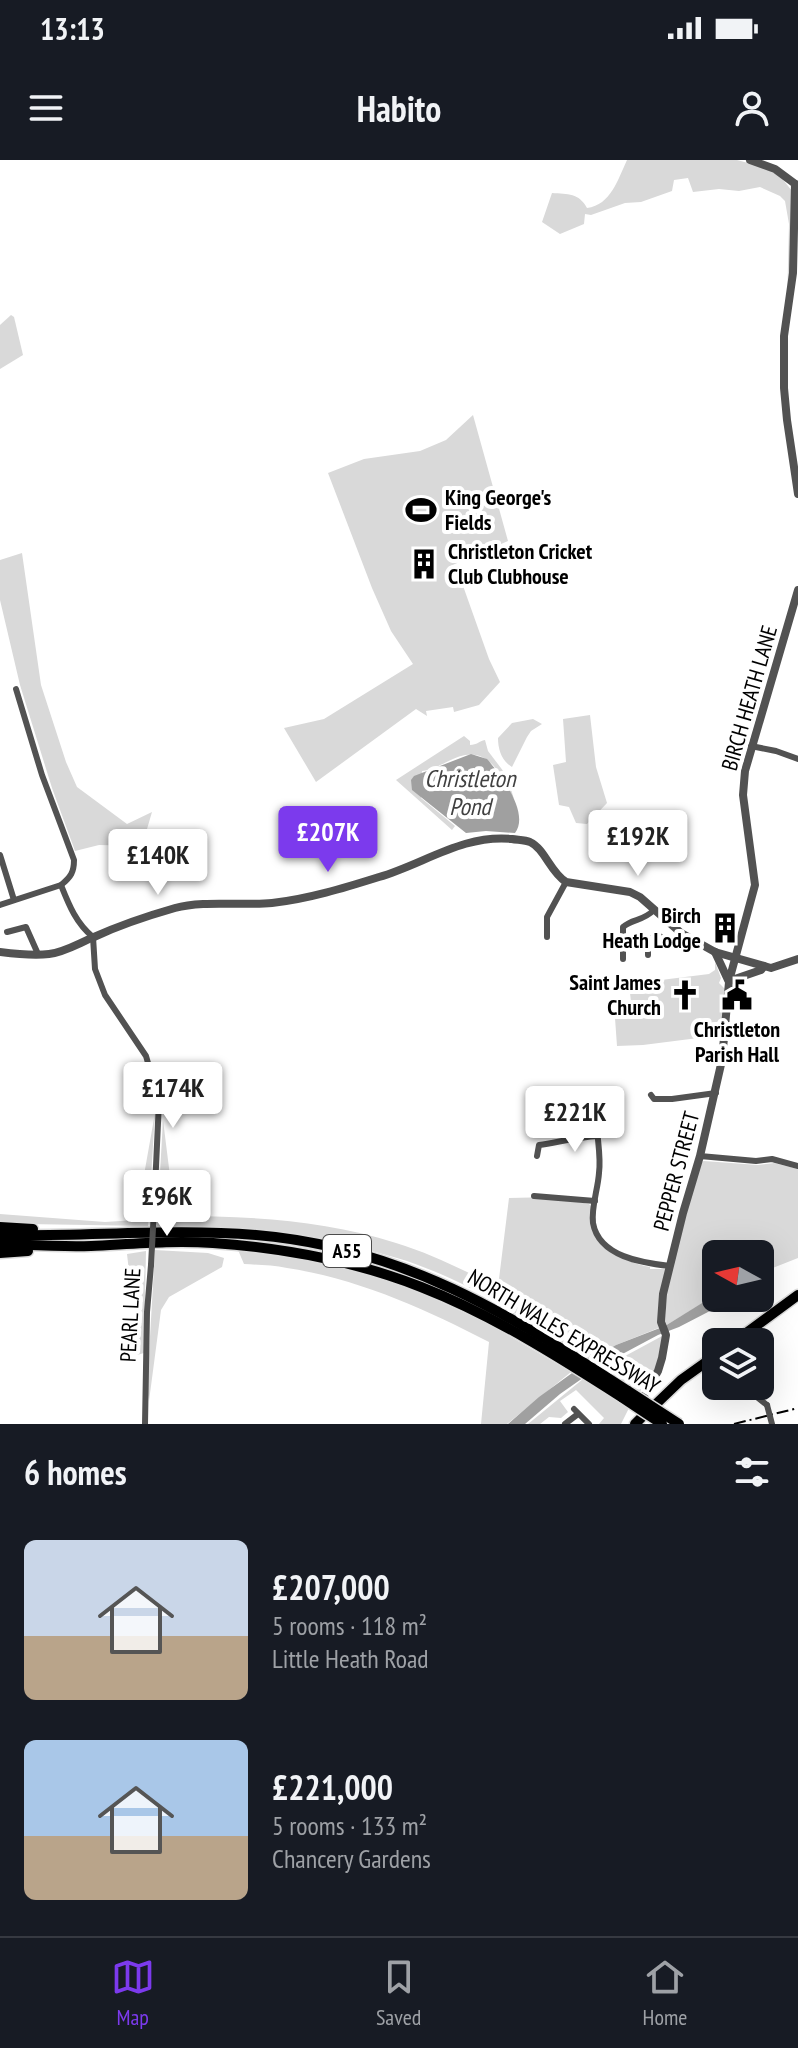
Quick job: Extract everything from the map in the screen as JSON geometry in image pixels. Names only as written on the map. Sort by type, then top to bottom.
[{"type":"highway","points":[[0,1227],[99,1234]]},
{"type":"highway","name":"NORTH WALES EXPRESSWAY","points":[[0,1235],[166,1232],[257,1235],[371,1256],[423,1274],[521,1323],[568,1358],[679,1424]]},
{"type":"highway","name":"NORTH WALES EXPRESSWAY","points":[[0,1244],[89,1246],[211,1243],[292,1251],[370,1269],[422,1287],[568,1358]]},
{"type":"highway","points":[[0,1253],[89,1246]]},
{"type":"highway","points":[[753,1328],[798,1295]]},
{"type":"highway","points":[[656,1404],[681,1380],[702,1368]]},
{"type":"highway","name":"NORTH WALES EXPRESSWAY","points":[[626,1395],[662,1424]]},
{"type":"street","points":[[750,160],[775,169],[797,185],[793,273],[784,336],[784,388],[798,494]]},
{"type":"street","name":"BIRCH HEATH LANE","points":[[737,958],[755,885],[743,795],[745,771],[798,590]]},
{"type":"street","points":[[0,905],[61,885],[70,878],[74,869],[74,860],[42,775],[16,689]]},
{"type":"street","points":[[751,746],[798,759]]},
{"type":"street","points":[[0,952],[51,954],[181,907],[271,903],[322,893],[381,877],[455,846],[502,838],[528,841],[543,855],[558,877],[566,882],[630,892],[640,897],[681,933],[715,952],[771,968],[798,959]]},
{"type":"street","points":[[0,855],[14,900]]},
{"type":"street","points":[[547,937],[547,917],[566,882]]},
{"type":"street","points":[[61,885],[72,913],[93,937]]},
{"type":"street","points":[[632,950],[623,955],[624,925],[646,918],[654,910]]},
{"type":"street","points":[[547,925],[556,925]]},
{"type":"street","points":[[7,932],[26,927],[38,954]]},
{"type":"street","points":[[648,955],[652,938],[659,936],[672,940],[681,933]]},
{"type":"street","name":"PEARL LANE","points":[[93,937],[95,969],[105,995],[146,1056],[159,1101],[147,1312],[145,1424]]},
{"type":"street","points":[[715,952],[729,981],[761,970],[764,966]]},
{"type":"street","name":"PEPPER STREET","points":[[644,1396],[661,1364],[663,1294],[716,1093],[729,981],[737,958]]},
{"type":"street","points":[[651,1095],[654,1099],[672,1099],[716,1093]]},
{"type":"street","points":[[537,1156],[539,1145],[597,1133],[600,1171],[593,1224],[600,1238],[606,1245],[635,1260],[670,1266]]},
{"type":"street","points":[[700,1156],[756,1161],[772,1159],[798,1166]]},
{"type":"street","points":[[534,1196],[595,1201]]},
{"type":"street","points":[[761,1400],[767,1405],[772,1424]]},
{"type":"street","points":[[565,1424],[576,1412],[589,1424]]},
{"type":"shaded area","points":[[627,160],[737,160],[763,167],[781,177],[792,191],[792,247],[787,306],[789,224],[785,201],[760,187],[739,191],[719,189],[693,192],[688,178],[674,180],[672,191],[641,202],[585,214],[584,224],[560,234],[542,222],[552,193],[577,197],[587,208],[602,202],[613,190]]},
{"type":"shaded area","points":[[11,315],[23,355],[0,369],[0,325]]},
{"type":"shaded area","points":[[473,415],[508,541],[448,567],[462,583],[500,682],[479,705],[454,712],[453,707],[426,711],[427,716],[416,709],[316,782],[284,728],[324,719],[413,664],[391,631],[328,473],[364,459],[420,451],[446,440]]},
{"type":"shaded area","points":[[22,553],[41,685],[66,762],[77,787],[127,824],[152,812],[142,846],[99,845],[75,851],[20,685],[0,600],[0,560]]},
{"type":"shaded area","points":[[590,715],[596,767],[607,803],[587,824],[576,823],[569,807],[559,805],[553,765],[566,762],[563,719]]},
{"type":"shaded area","points":[[533,719],[542,724],[531,731],[512,767],[501,755],[498,738],[512,723]]},
{"type":"shaded area","points":[[464,736],[470,745],[485,740],[488,751],[507,776],[514,799],[496,768],[482,757],[465,755],[422,771],[421,798],[455,826],[452,830],[396,780]]},
{"type":"shaded area","points":[[715,962],[721,978],[719,983],[725,989],[721,1031],[714,1036],[617,1046],[614,1004],[631,1002],[629,984],[709,974],[715,970]]},
{"type":"shaded area","points":[[155,1113],[148,1226],[0,1222],[0,1214],[105,1222],[136,1220]]},
{"type":"shaded area","points":[[163,1120],[175,1216],[258,1218],[342,1229],[409,1247],[498,1287],[509,1198],[552,1197],[589,1204],[593,1232],[612,1250],[650,1269],[665,1269],[661,1327],[616,1345],[590,1360],[473,1289],[397,1258],[342,1244],[266,1231],[157,1226]]},
{"type":"shaded area","points":[[701,1162],[774,1163],[798,1169],[798,1258],[774,1267],[774,1240],[702,1240],[702,1304],[665,1326],[667,1289]]},
{"type":"shaded area","points":[[155,1250],[208,1253],[224,1258],[222,1267],[169,1297],[161,1310],[149,1401],[147,1389]]},
{"type":"shaded area","points":[[238,1250],[305,1260],[372,1275],[487,1323],[571,1372],[507,1424],[481,1424],[489,1342],[416,1307],[366,1288],[314,1273],[244,1264]]},
{"type":"shaded area","points":[[146,1251],[144,1353],[137,1355],[127,1254]]},
{"type":"shaded area","points":[[664,1335],[658,1365],[639,1393],[603,1368]]},
{"type":"shaded area","points":[[583,1379],[629,1408],[621,1424],[599,1424],[604,1418],[576,1390],[560,1401],[568,1412],[561,1418],[549,1417],[540,1424],[528,1424]]},
{"type":"water","name":"Christleton Pond","points":[[471,754],[487,759],[512,794],[519,815],[515,833],[466,833],[412,790],[411,780],[414,776]]},
{"type":"water","points":[[702,1303],[702,1312],[708,1312],[600,1366],[525,1424],[508,1424],[590,1360],[616,1345],[665,1326]]},
{"type":"railway","points":[[734,1424],[798,1408]]},
{"type":"place","name":"King George's Fields","points":[[421,510]]},
{"type":"place","name":"Christleton Cricket Club Clubhouse","points":[[424,564]]},
{"type":"place","name":"Birch Heath Lodge","points":[[725,928]]},
{"type":"place","name":"Saint James Church","points":[[685,995]]},
{"type":"place","name":"Christleton Parish Hall","points":[[737,995]]}]
